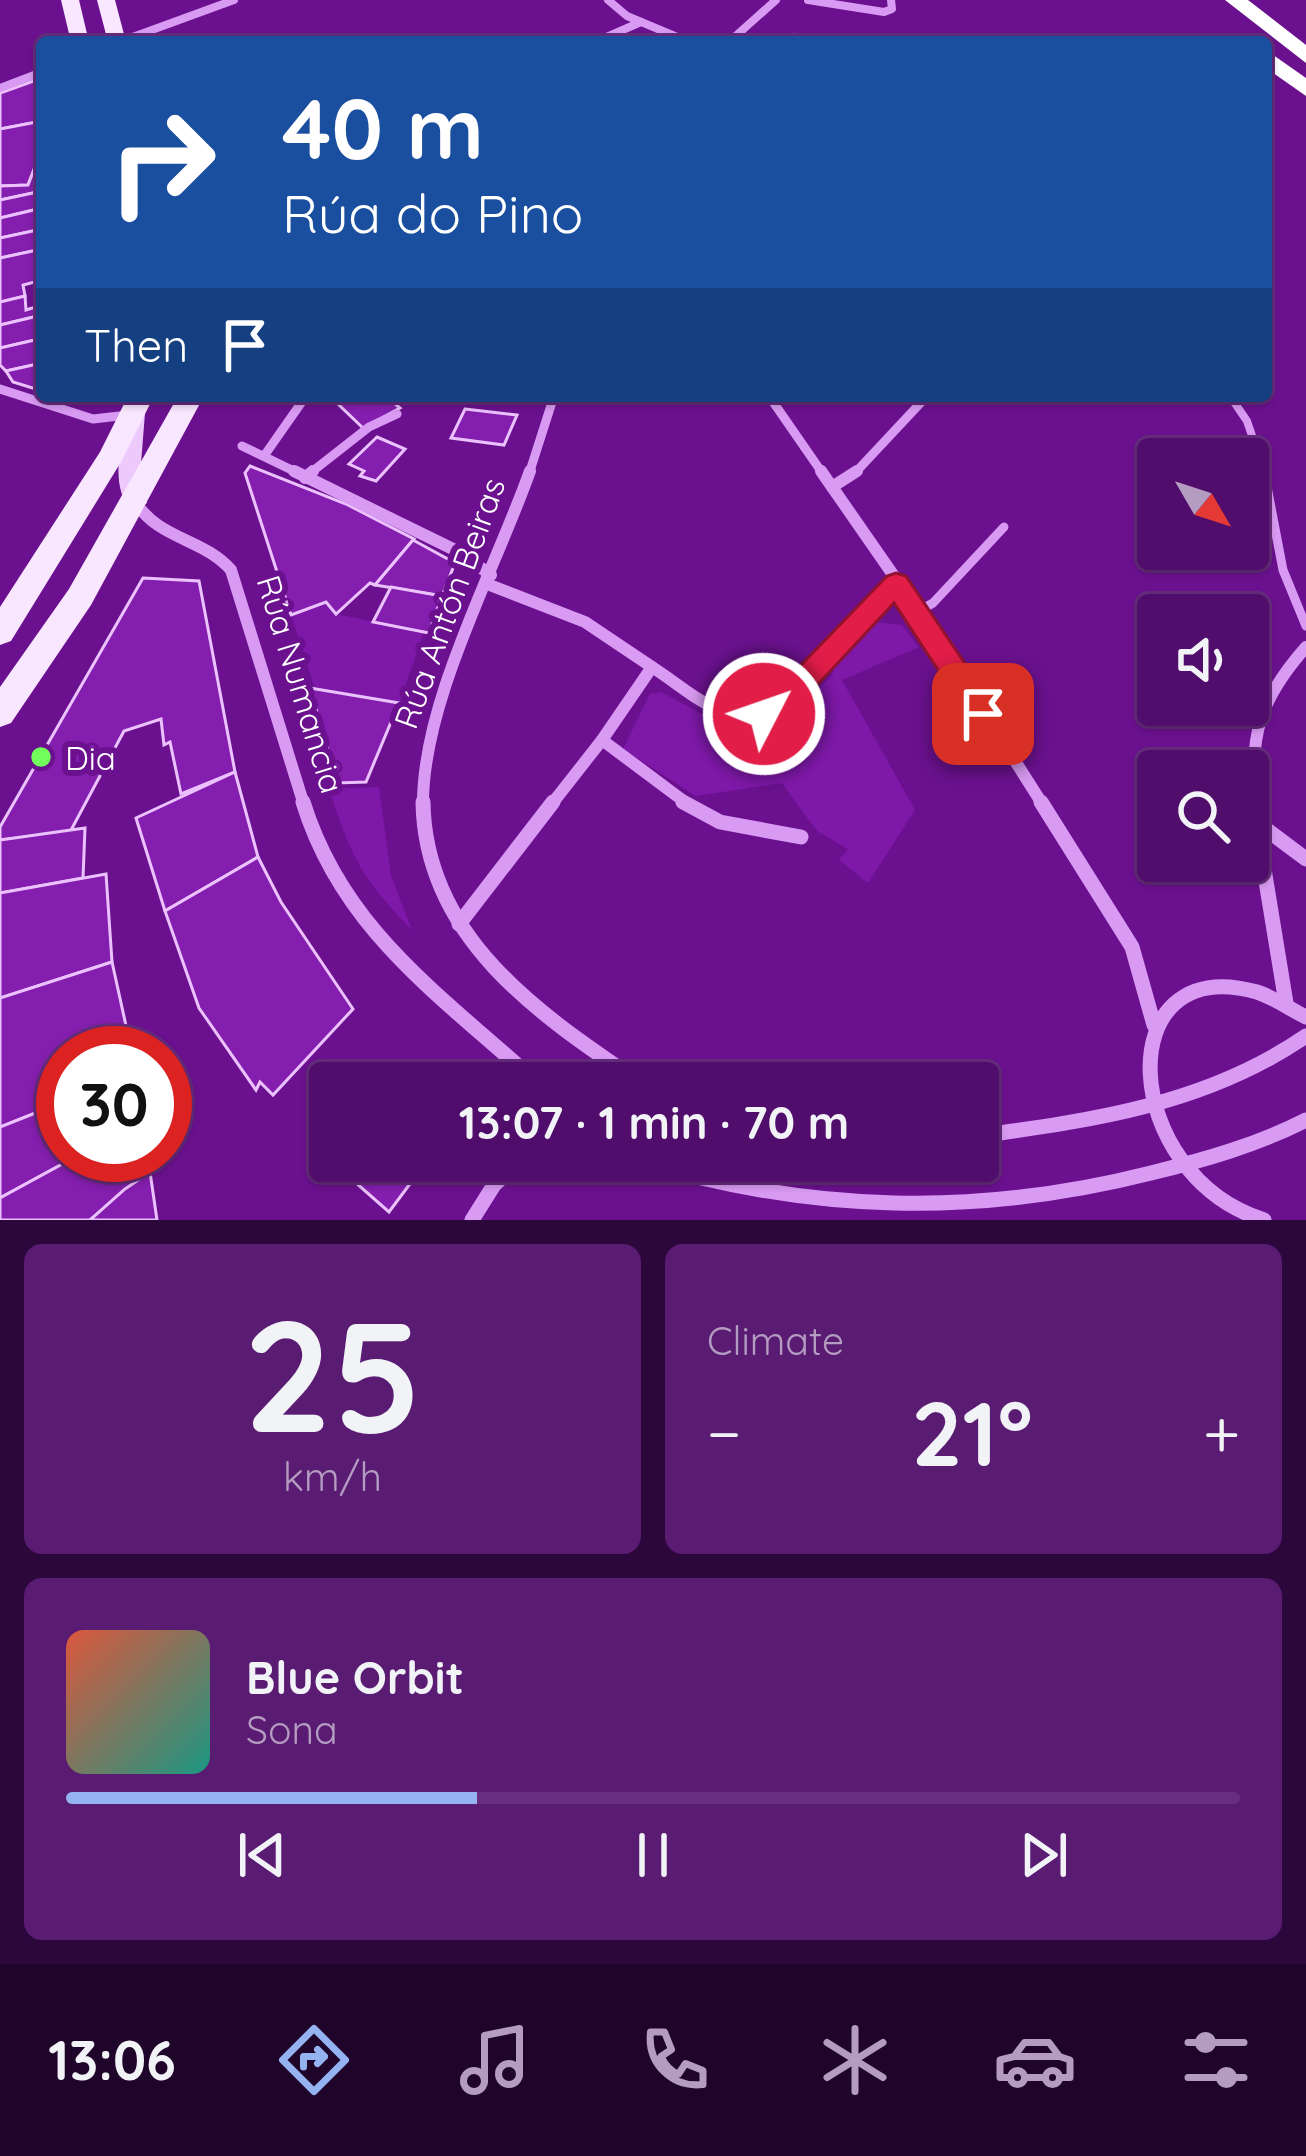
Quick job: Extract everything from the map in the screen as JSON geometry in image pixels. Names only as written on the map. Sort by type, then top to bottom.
[{"type":"highway","points":[[1267,0],[1306,32]]},
{"type":"highway","points":[[1229,14],[1269,36]]},
{"type":"highway","points":[[1272,37],[1306,56]]},
{"type":"highway","points":[[1272,61],[1306,89]]},
{"type":"main road","points":[[70,0],[79,36]]},
{"type":"main road","points":[[106,0],[116,36]]},
{"type":"main road","points":[[0,713],[80,597],[188,402]]},
{"type":"main road","points":[[136,503],[129,476],[138,404]]},
{"type":"main road","points":[[0,632],[138,404]]},
{"type":"street","points":[[135,36],[234,0]]},
{"type":"street","points":[[608,0],[641,22],[675,36]]},
{"type":"street","points":[[736,36],[776,0]]},
{"type":"street","points":[[808,0],[884,12],[892,8],[891,0]]},
{"type":"street","points":[[623,36],[641,22]]},
{"type":"street","points":[[0,88],[36,74]]},
{"type":"street","points":[[0,389],[36,401]]},
{"type":"street","points":[[40,402],[93,419],[114,420],[138,404]]},
{"type":"street","points":[[264,456],[302,402]]},
{"type":"street","name":"Rúa Antón Beiras","points":[[552,402],[432,724],[421,808],[439,892],[486,961],[540,1011],[610,1062]]},
{"type":"street","points":[[773,402],[917,612],[1132,947],[1154,1025]]},
{"type":"street","points":[[832,488],[849,480],[921,402]]},
{"type":"street","points":[[305,478],[369,428],[397,414]]},
{"type":"street","points":[[242,446],[457,551],[489,579],[584,622],[732,716],[748,719],[781,704],[896,583]]},
{"type":"street","name":"Rúa Numancia","points":[[136,503],[154,528],[207,545],[231,570],[314,834],[345,897],[364,924],[514,1062]]},
{"type":"street","points":[[1257,750],[1263,704],[1306,647]]},
{"type":"street","points":[[459,924],[602,740],[652,667]]},
{"type":"street","points":[[602,740],[668,792],[720,822],[801,837]]},
{"type":"street","points":[[1269,831],[1306,859]]},
{"type":"street","points":[[1269,879],[1285,966],[1286,1003]]},
{"type":"street","points":[[1264,1220],[1214,1195],[1183,1165],[1151,1106],[1144,1062],[1154,1025],[1171,1004],[1195,991],[1223,986],[1286,1003],[1306,1017]]},
{"type":"street","points":[[999,1132],[1151,1106],[1242,1075],[1306,1036]]},
{"type":"street","points":[[684,1182],[773,1206],[926,1216],[1051,1201],[1234,1153],[1306,1120]]},
{"type":"street","points":[[472,1220],[497,1182]]},
{"type":"lane","points":[[1235,402],[1256,443],[1288,599],[1306,626]]},
{"type":"lane","points":[[917,612],[933,603],[1004,527]]},
{"type":"shaded area","points":[[326,602],[336,614],[424,632],[399,703],[315,689],[291,615]]},
{"type":"shaded area","points":[[875,622],[902,625],[919,647],[842,680],[915,810],[868,883],[839,860],[848,849],[817,831],[782,783],[696,796],[623,749],[650,694],[661,692],[750,740],[776,734],[832,675],[845,642]]},
{"type":"shaded area","points":[[379,787],[391,876],[412,930],[360,866],[329,789]]},
{"type":"building","points":[[36,80],[36,122],[0,129],[0,93]]},
{"type":"building","points":[[36,122],[36,167],[28,185],[0,186],[0,129]]},
{"type":"building","points":[[36,167],[36,192],[0,200],[0,186],[28,185]]},
{"type":"building","points":[[36,192],[36,209],[0,218],[0,200]]},
{"type":"building","points":[[36,209],[36,230],[0,238],[0,218]]},
{"type":"building","points":[[36,230],[36,250],[0,258],[0,238]]},
{"type":"building","points":[[36,250],[36,282],[23,285],[25,296],[0,302],[0,258]]},
{"type":"building","points":[[25,296],[26,310],[36,307],[36,316],[0,325],[0,302]]},
{"type":"building","points":[[36,316],[36,340],[0,348],[0,325]]},
{"type":"building","points":[[36,340],[36,364],[6,371],[0,365],[0,348]]},
{"type":"building","points":[[36,364],[36,389],[13,382],[6,371]]},
{"type":"building","points":[[393,402],[400,408],[363,428],[337,403]]},
{"type":"building","points":[[465,409],[517,415],[504,445],[451,438]]},
{"type":"building","points":[[377,437],[405,449],[376,481],[360,476],[364,471],[349,464]]},
{"type":"building","points":[[250,466],[346,504],[414,539],[375,585],[370,583],[336,614],[326,602],[291,615],[245,473]]},
{"type":"building","points":[[413,540],[455,563],[442,596],[375,585]]},
{"type":"building","points":[[143,578],[199,581],[235,772],[181,794],[170,742],[164,745],[161,719],[124,731],[70,832],[0,840],[0,827]]},
{"type":"building","points":[[391,587],[442,596],[429,633],[373,622]]},
{"type":"building","points":[[310,688],[399,703],[366,782],[337,783]]},
{"type":"building","points":[[235,772],[258,857],[165,911],[136,818]]},
{"type":"building","points":[[85,828],[83,878],[0,893],[0,840]]},
{"type":"building","points":[[258,857],[281,902],[353,1009],[273,1095],[260,1082],[256,1090],[199,1008],[165,911]]},
{"type":"building","points":[[106,874],[112,962],[0,998],[0,893]]},
{"type":"building","points":[[112,962],[126,1026],[36,1026],[36,1113],[0,1127],[0,998]]},
{"type":"building","points":[[36,1113],[36,1178],[0,1198],[0,1127]]},
{"type":"building","points":[[36,1178],[138,1182],[90,1220],[0,1220],[0,1198]]},
{"type":"building","points":[[135,1182],[151,1182],[157,1220],[90,1220]]},
{"type":"building","points":[[355,1182],[411,1182],[389,1212]]},
{"type":"place","name":"Dia","points":[[41,757]]},
{"type":"route","points":[[764,714],[781,704],[896,583],[937,638],[983,714]]}]
